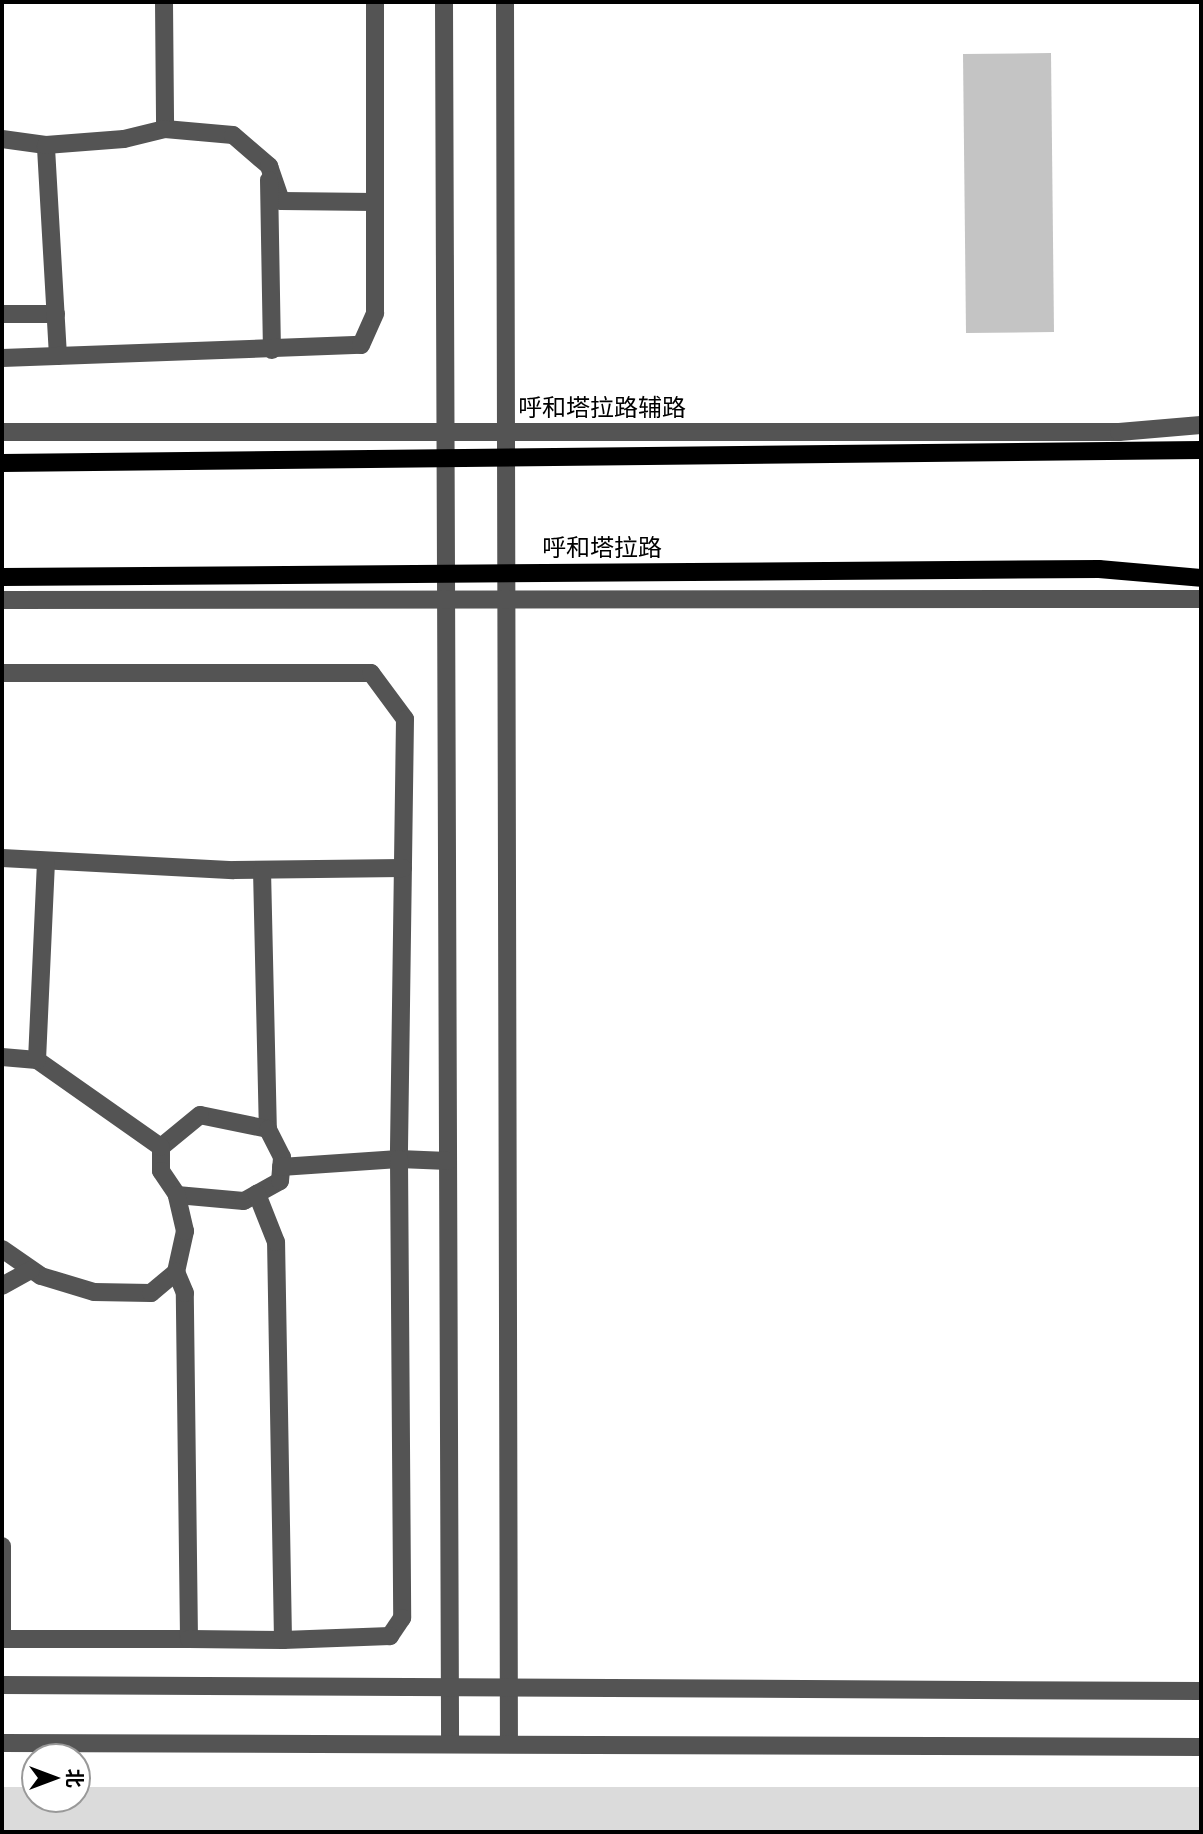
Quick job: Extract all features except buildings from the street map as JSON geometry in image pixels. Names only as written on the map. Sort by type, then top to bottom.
[{"type":"main road","points":[[2,463],[1201,450]]},
{"type":"main road","name":"呼和塔拉路","points":[[2,577],[1098,569],[1201,578]]},
{"type":"street","points":[[164,2],[165,129]]},
{"type":"street","points":[[2,358],[360,345],[375,313],[375,2]]},
{"type":"street","points":[[444,2],[450,1742]]},
{"type":"street","points":[[505,2],[509,573],[509,1742]]},
{"type":"street","points":[[2,139],[46,145],[124,139],[165,129],[233,135],[269,166],[281,201],[375,202]]},
{"type":"street","points":[[46,145],[58,356]]},
{"type":"street","points":[[269,166],[272,350]]},
{"type":"street","points":[[2,314],[56,314]]},
{"type":"street","name":"呼和塔拉路辅路","points":[[2,432],[1119,432],[1201,425]]},
{"type":"street","points":[[2,600],[1201,599]]},
{"type":"street","points":[[2,673],[371,673],[405,719],[399,1159],[402,1618],[390,1636],[284,1640],[2,1639],[2,1546]]},
{"type":"street","points":[[2,858],[262,870],[403,868]]},
{"type":"street","points":[[37,1060],[46,862]]},
{"type":"street","points":[[177,1195],[244,1201],[280,1181],[281,1167],[268,1129],[262,870]]},
{"type":"street","points":[[2,1057],[37,1060],[161,1147]]},
{"type":"street","points":[[161,1147],[201,1115],[268,1129]]},
{"type":"street","points":[[161,1147],[161,1171],[177,1195],[185,1231],[176,1272],[185,1293],[188,1639]]},
{"type":"street","points":[[281,1167],[399,1159],[448,1161]]},
{"type":"street","points":[[257,1194],[276,1242],[284,1640]]},
{"type":"street","points":[[2,1249],[32,1270],[94,1292],[151,1293],[176,1272]]},
{"type":"street","points":[[2,1286],[32,1270]]},
{"type":"street","points":[[2,1685],[509,1685],[1201,1691]]},
{"type":"street","points":[[2,1743],[509,1742],[1201,1747]]},
{"type":"shaded area","points":[[2,1787],[21,1787],[21,1813],[91,1813],[91,1787],[1201,1787],[1201,1832],[2,1832]]}]
